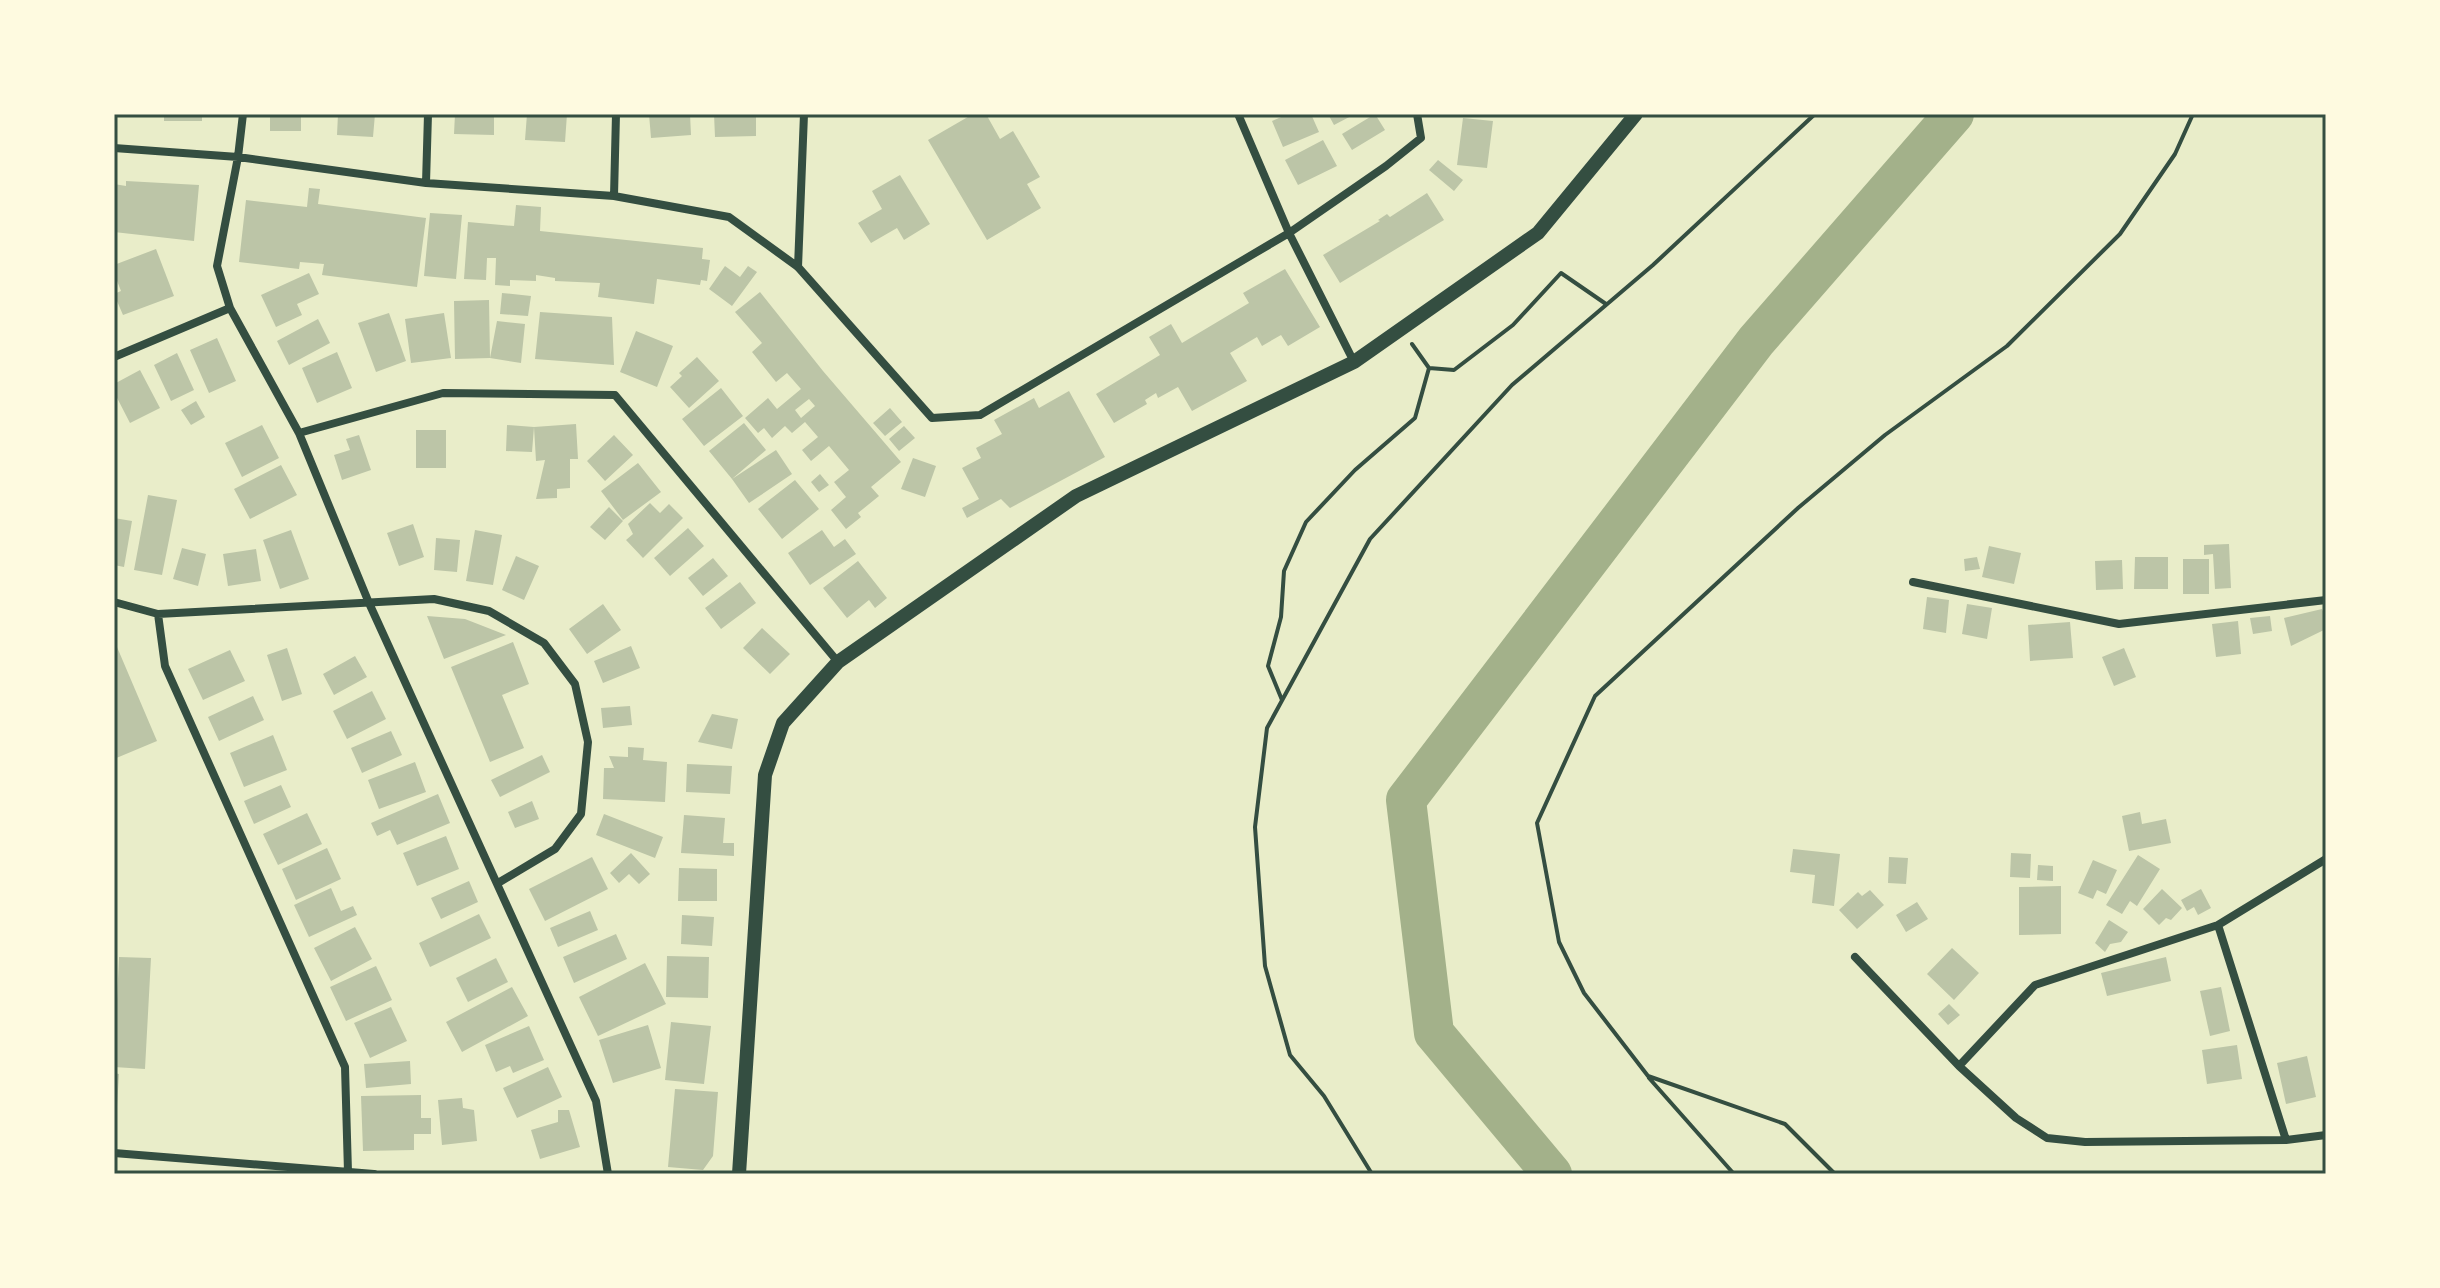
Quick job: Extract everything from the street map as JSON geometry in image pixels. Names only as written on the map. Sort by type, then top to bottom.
[{"type":"street","points":[[243,114],[217,266],[230,308],[299,433],[369,603],[596,1101],[608,1174]]},
{"type":"street","points":[[426,183],[428,114]]},
{"type":"street","points":[[614,196],[616,114]]},
{"type":"street","points":[[798,267],[804,114]]},
{"type":"street","points":[[1238,114],[1289,233],[1354,362]]},
{"type":"street","points":[[114,148],[238,157],[426,183],[614,196],[729,217],[798,267],[932,418],[980,415],[1289,233],[1421,138],[1417,114]]},
{"type":"street","points":[[739,1174],[765,775],[783,723],[838,662],[1076,496],[1354,362],[1538,233],[1636,114]]},
{"type":"street","points":[[114,357],[230,308]]},
{"type":"street","points":[[299,433],[443,393],[615,395],[838,662]]},
{"type":"street","points":[[1913,582],[2119,624],[2326,600]]},
{"type":"street","points":[[114,602],[158,614],[434,599],[489,611],[544,643],[575,684],[588,742],[581,814],[555,849],[498,883]]},
{"type":"street","points":[[158,614],[165,666],[345,1067],[348,1172]]},
{"type":"street","points":[[1959,1066],[2035,985],[2218,925],[2326,859]]},
{"type":"street","points":[[2218,925],[2286,1140]]},
{"type":"street","points":[[1855,957],[1959,1066],[2016,1118],[2047,1138],[2085,1142],[2286,1140],[2326,1135]]},
{"type":"street","points":[[114,1153],[374,1174]]},
{"type":"path","points":[[1372,1174],[1324,1096],[1290,1055],[1265,966],[1255,827],[1267,728],[1370,539],[1512,385],[1750,177],[1815,114]]},
{"type":"path","points":[[1734,1174],[1648,1076],[1584,993],[1559,942],[1537,823],[1595,696],[1798,508],[1885,435],[2007,346],[2120,234],[2175,154],[2193,114]]},
{"type":"path","points":[[1401,329],[1429,368],[1454,370],[1513,325],[1561,273],[1607,304]]},
{"type":"path","points":[[1283,701],[1268,666],[1281,617],[1284,571],[1306,522],[1355,470],[1415,418],[1429,368]]},
{"type":"path","points":[[1648,1076],[1785,1124],[1835,1174]]},
{"type":"building","points":[[164,114],[202,114],[202,121],[164,121]]},
{"type":"building","points":[[270,114],[301,114],[301,131],[270,131]]},
{"type":"building","points":[[338,114],[375,114],[373,137],[337,135]]},
{"type":"building","points":[[455,114],[494,114],[494,135],[454,134]]},
{"type":"building","points":[[527,114],[567,114],[565,142],[525,140]]},
{"type":"building","points":[[649,114],[690,114],[691,135],[651,138]]},
{"type":"building","points":[[714,114],[756,114],[756,136],[715,137]]},
{"type":"building","points":[[973,114],[986,114],[1000,139],[1013,131],[1040,177],[1027,184],[1041,208],[987,240],[928,140]]},
{"type":"building","points":[[1288,114],[1311,114],[1319,132],[1283,147],[1272,121]]},
{"type":"building","points":[[1328,114],[1355,114],[1334,125]]},
{"type":"building","points":[[1375,114],[1385,130],[1352,150],[1342,134]]},
{"type":"building","points":[[1463,118],[1493,121],[1487,168],[1457,165]]},
{"type":"building","points":[[1323,140],[1337,166],[1298,185],[1285,160]]},
{"type":"building","points":[[1438,160],[1463,180],[1454,191],[1429,170]]},
{"type":"building","points":[[900,175],[930,224],[904,240],[897,228],[871,243],[858,223],[882,209],[872,191]]},
{"type":"building","points":[[126,181],[199,185],[194,241],[114,232],[114,184],[126,186]]},
{"type":"building","points":[[309,188],[320,189],[318,204],[426,218],[417,287],[322,275],[324,264],[300,262],[299,269],[239,262],[246,200],[307,207]]},
{"type":"building","points":[[1427,193],[1444,220],[1340,283],[1323,255],[1387,214],[1390,217]]},
{"type":"building","points":[[516,205],[541,207],[540,231],[703,248],[702,259],[710,260],[707,281],[701,280],[700,285],[657,279],[654,304],[598,297],[600,283],[555,281],[555,278],[536,275],[536,281],[510,280],[510,286],[495,285],[496,258],[487,258],[486,280],[464,279],[468,222],[514,226]]},
{"type":"building","points":[[430,213],[462,215],[456,279],[424,276]]},
{"type":"building","points":[[156,249],[174,296],[123,315],[114,294],[121,291],[114,265]]},
{"type":"building","points":[[725,266],[740,277],[748,266],[757,272],[732,306],[709,289]]},
{"type":"building","points":[[1285,269],[1320,327],[1288,346],[1281,335],[1262,346],[1257,337],[1230,353],[1247,381],[1192,411],[1178,387],[1158,398],[1156,393],[1145,400],[1147,404],[1114,423],[1096,394],[1160,355],[1149,337],[1171,324],[1182,343],[1249,303],[1243,293]]},
{"type":"building","points":[[309,273],[319,294],[297,304],[302,315],[276,327],[261,295]]},
{"type":"building","points":[[760,292],[901,462],[871,487],[879,496],[858,513],[861,517],[846,529],[831,510],[846,497],[834,482],[849,470],[829,446],[811,461],[802,450],[818,437],[805,422],[792,433],[785,426],[772,438],[764,428],[758,433],[745,418],[768,398],[777,409],[801,389],[787,373],[776,382],[752,352],[762,343],[735,312]],"holes":[[[809,399],[815,406],[801,418],[795,410]]]},
{"type":"building","points":[[502,293],[531,296],[528,316],[500,314]]},
{"type":"building","points":[[489,300],[490,358],[455,359],[454,301]]},
{"type":"building","points":[[540,312],[612,317],[614,365],[535,359]]},
{"type":"building","points":[[389,313],[406,361],[376,372],[358,323]]},
{"type":"building","points":[[444,313],[451,358],[411,363],[405,319]]},
{"type":"building","points":[[318,319],[330,343],[289,365],[277,341]]},
{"type":"building","points":[[497,321],[525,324],[521,363],[490,358]]},
{"type":"building","points":[[636,331],[673,346],[657,387],[620,372]]},
{"type":"building","points":[[217,338],[236,381],[209,393],[190,350]]},
{"type":"building","points":[[337,352],[352,388],[317,403],[302,368]]},
{"type":"building","points":[[177,353],[194,390],[171,401],[154,365]]},
{"type":"building","points":[[697,357],[719,381],[689,408],[670,387],[682,376],[679,373]]},
{"type":"building","points":[[140,370],[160,408],[130,423],[114,392],[114,384]]},
{"type":"building","points":[[721,388],[743,416],[704,446],[682,419]]},
{"type":"building","points":[[1069,391],[1105,457],[1010,508],[1001,499],[967,518],[962,508],[979,499],[962,468],[981,458],[976,448],[1002,434],[994,420],[1034,398],[1039,408]]},
{"type":"building","points":[[196,401],[205,417],[191,425],[181,410]]},
{"type":"building","points":[[890,408],[902,422],[885,436],[873,423]]},
{"type":"building","points":[[744,423],[766,450],[732,479],[709,451]]},
{"type":"building","points":[[576,424],[578,459],[570,459],[570,488],[557,489],[557,498],[536,499],[545,460],[536,461],[534,427]]},
{"type":"building","points":[[262,425],[279,458],[242,477],[225,443]]},
{"type":"building","points":[[507,425],[534,427],[532,452],[506,451]]},
{"type":"building","points":[[904,426],[915,438],[899,451],[889,439]]},
{"type":"building","points":[[416,430],[446,430],[446,468],[416,468]]},
{"type":"building","points":[[359,435],[371,470],[342,480],[334,455],[350,450],[346,439]]},
{"type":"building","points":[[614,435],[633,455],[605,481],[587,461]]},
{"type":"building","points":[[776,450],[792,474],[749,503],[732,479]]},
{"type":"building","points":[[913,458],[936,466],[925,497],[901,489]]},
{"type":"building","points":[[638,463],[661,492],[623,520],[601,491]]},
{"type":"building","points":[[281,465],[297,495],[250,519],[234,489]]},
{"type":"building","points":[[820,474],[829,485],[819,492],[811,482]]},
{"type":"building","points":[[795,480],[819,509],[782,539],[758,509]]},
{"type":"building","points":[[148,495],[177,500],[162,575],[134,570]]},
{"type":"building","points":[[650,503],[660,513],[669,504],[683,518],[643,558],[626,540],[633,534],[628,524]]},
{"type":"building","points":[[609,507],[623,521],[605,540],[590,527]]},
{"type":"building","points":[[114,518],[132,521],[124,567],[114,565]]},
{"type":"building","points":[[413,524],[424,557],[399,566],[387,533]]},
{"type":"building","points":[[688,528],[704,546],[670,576],[654,558]]},
{"type":"building","points":[[291,530],[309,579],[280,589],[263,540]]},
{"type":"building","points":[[475,530],[502,535],[493,585],[466,581]]},
{"type":"building","points":[[822,530],[834,547],[845,539],[856,554],[810,585],[788,553]]},
{"type":"building","points":[[436,538],[460,540],[457,572],[434,570]]},
{"type":"building","points":[[2229,544],[2231,588],[2215,589],[2213,554],[2204,555],[2204,545]]},
{"type":"building","points":[[1989,546],[2021,553],[2014,584],[1982,577]]},
{"type":"building","points":[[182,548],[206,554],[198,586],[173,579]]},
{"type":"building","points":[[256,549],[261,581],[228,586],[223,554]]},
{"type":"building","points":[[516,556],[539,566],[524,600],[502,590]]},
{"type":"building","points":[[1977,557],[1980,569],[1965,571],[1964,559]]},
{"type":"building","points":[[2135,557],[2168,557],[2168,589],[2134,589]]},
{"type":"building","points":[[713,558],[728,576],[703,596],[688,578]]},
{"type":"building","points":[[2183,559],[2209,559],[2209,594],[2183,594]]},
{"type":"building","points":[[2122,560],[2123,589],[2096,590],[2095,561]]},
{"type":"building","points":[[858,561],[887,598],[875,608],[869,600],[847,618],[823,588]]},
{"type":"building","points":[[740,582],[756,603],[721,629],[705,608]]},
{"type":"building","points":[[1927,597],[1949,600],[1946,633],[1923,629]]},
{"type":"building","points":[[603,604],[621,630],[587,654],[569,629]]},
{"type":"building","points":[[1967,604],[1992,608],[1987,639],[1962,634]]},
{"type":"building","points":[[2322,609],[2326,629],[2291,646],[2284,618]]},
{"type":"building","points":[[427,616],[465,619],[506,635],[444,659]]},
{"type":"building","points":[[2270,616],[2272,631],[2253,634],[2250,618]]},
{"type":"building","points":[[2238,621],[2241,654],[2216,657],[2212,624]]},
{"type":"building","points":[[2070,622],[2073,658],[2030,661],[2028,625]]},
{"type":"building","points":[[762,628],[790,654],[770,674],[743,648]]},
{"type":"building","points":[[513,642],[529,684],[502,695],[524,748],[490,762],[451,667]]},
{"type":"building","points":[[631,646],[640,668],[603,683],[594,661]]},
{"type":"building","points":[[117,647],[157,741],[114,759],[114,648]]},
{"type":"building","points":[[287,648],[302,694],[282,701],[267,655]]},
{"type":"building","points":[[2124,648],[2136,677],[2114,686],[2102,657]]},
{"type":"building","points":[[230,650],[245,681],[203,700],[188,669]]},
{"type":"building","points":[[355,656],[367,677],[334,695],[323,674]]},
{"type":"building","points":[[372,691],[386,719],[347,739],[333,711]]},
{"type":"building","points":[[253,696],[264,720],[219,741],[208,717]]},
{"type":"building","points":[[630,706],[632,725],[603,728],[601,708]]},
{"type":"building","points":[[712,714],[738,719],[732,749],[698,742]]},
{"type":"building","points":[[391,731],[402,755],[362,773],[351,748]]},
{"type":"building","points":[[273,735],[287,770],[244,787],[230,753]]},
{"type":"building","points":[[628,747],[644,748],[643,760],[667,762],[665,802],[603,799],[604,768],[614,768],[609,756],[628,757]]},
{"type":"building","points":[[542,755],[550,772],[500,797],[491,780]]},
{"type":"building","points":[[415,762],[426,792],[379,809],[368,780]]},
{"type":"building","points":[[687,764],[732,766],[730,794],[686,792]]},
{"type":"building","points":[[281,785],[291,807],[254,824],[244,801]]},
{"type":"building","points":[[438,794],[450,823],[397,845],[390,830],[377,836],[371,823]]},
{"type":"building","points":[[532,801],[539,819],[515,828],[508,812]]},
{"type":"building","points":[[2140,812],[2142,824],[2166,819],[2171,843],[2129,851],[2122,816]]},
{"type":"building","points":[[307,813],[322,844],[278,865],[263,834]]},
{"type":"building","points":[[604,814],[663,837],[655,858],[596,835]]},
{"type":"building","points":[[684,815],[725,818],[723,843],[734,843],[734,856],[681,853]]},
{"type":"building","points":[[446,836],[459,869],[417,886],[403,853]]},
{"type":"building","points":[[327,848],[341,879],[296,900],[282,869]]},
{"type":"building","points":[[1793,849],[1840,854],[1834,906],[1812,903],[1815,875],[1790,872]]},
{"type":"building","points":[[631,853],[650,874],[639,884],[629,874],[619,883],[610,873]]},
{"type":"building","points":[[2011,853],[2031,854],[2030,878],[2010,877]]},
{"type":"building","points":[[2138,855],[2160,869],[2137,906],[2130,901],[2122,914],[2106,905]]},
{"type":"building","points":[[592,857],[608,889],[545,921],[529,889]]},
{"type":"building","points":[[1889,857],[1908,858],[1906,884],[1888,883]]},
{"type":"building","points":[[2093,860],[2117,870],[2106,894],[2097,890],[2093,899],[2078,893]]},
{"type":"building","points":[[2038,865],[2053,866],[2053,881],[2037,880]]},
{"type":"building","points":[[679,868],[717,869],[717,901],[678,901]]},
{"type":"building","points":[[469,881],[478,902],[441,919],[431,898]]},
{"type":"building","points":[[2061,886],[2061,934],[2019,935],[2019,887]]},
{"type":"building","points":[[331,888],[341,911],[353,906],[357,915],[309,937],[294,905]]},
{"type":"building","points":[[2162,889],[2182,908],[2171,920],[2166,918],[2159,925],[2143,909]]},
{"type":"building","points":[[2201,889],[2211,908],[2198,915],[2194,907],[2187,911],[2181,900]]},
{"type":"building","points":[[1870,890],[1884,905],[1857,929],[1839,910],[1858,892],[1862,896]]},
{"type":"building","points":[[1917,902],[1928,919],[1906,932],[1896,915]]},
{"type":"building","points":[[590,911],[598,930],[558,947],[550,928]]},
{"type":"building","points":[[479,914],[491,938],[430,967],[419,943]]},
{"type":"building","points":[[682,915],[714,917],[712,946],[681,944]]},
{"type":"building","points":[[2109,920],[2128,932],[2121,942],[2110,944],[2105,952],[2095,943]]},
{"type":"building","points":[[355,927],[372,959],[331,981],[314,948]]},
{"type":"building","points":[[616,934],[627,959],[574,983],[563,957]]},
{"type":"building","points":[[1952,948],[1979,973],[1954,1000],[1927,974]]},
{"type":"building","points":[[667,956],[709,957],[708,998],[666,997]]},
{"type":"building","points":[[119,957],[151,958],[145,1069],[114,1067]]},
{"type":"building","points":[[2166,957],[2171,981],[2107,996],[2101,973]]},
{"type":"building","points":[[496,958],[508,982],[468,1002],[456,978]]},
{"type":"building","points":[[645,963],[666,1004],[598,1036],[579,997]]},
{"type":"building","points":[[376,966],[392,1000],[346,1021],[330,987]]},
{"type":"building","points":[[512,987],[528,1016],[462,1052],[446,1022]]},
{"type":"building","points":[[2221,987],[2230,1031],[2210,1036],[2200,991]]},
{"type":"building","points":[[1949,1004],[1960,1015],[1948,1025],[1938,1014]]},
{"type":"building","points":[[391,1007],[407,1041],[370,1058],[354,1023]]},
{"type":"building","points":[[671,1022],[711,1026],[704,1084],[665,1080]]},
{"type":"building","points":[[648,1025],[661,1068],[613,1083],[599,1040]]},
{"type":"building","points":[[529,1026],[544,1060],[513,1073],[510,1066],[496,1072],[485,1045]]},
{"type":"building","points":[[2237,1045],[2242,1079],[2207,1084],[2202,1050]]},
{"type":"building","points":[[2307,1056],[2316,1097],[2286,1104],[2277,1063]]},
{"type":"building","points":[[410,1061],[411,1084],[366,1088],[364,1064]]},
{"type":"building","points":[[548,1067],[562,1097],[517,1118],[503,1088]]},
{"type":"building","points":[[114,1073],[119,1074],[117,1106],[114,1105]]},
{"type":"building","points":[[675,1089],[718,1092],[713,1156],[703,1170],[668,1167]]},
{"type":"building","points":[[421,1095],[421,1118],[431,1118],[431,1134],[414,1134],[414,1150],[363,1151],[361,1096]]},
{"type":"building","points":[[462,1098],[463,1108],[474,1110],[477,1141],[442,1145],[438,1100]]},
{"type":"building","points":[[558,1110],[569,1110],[580,1147],[540,1159],[531,1130],[558,1122]]},
{"type":"waterway","points":[[1552,1174],[1434,1033],[1406,800],[1756,341],[1954,114]]}]
